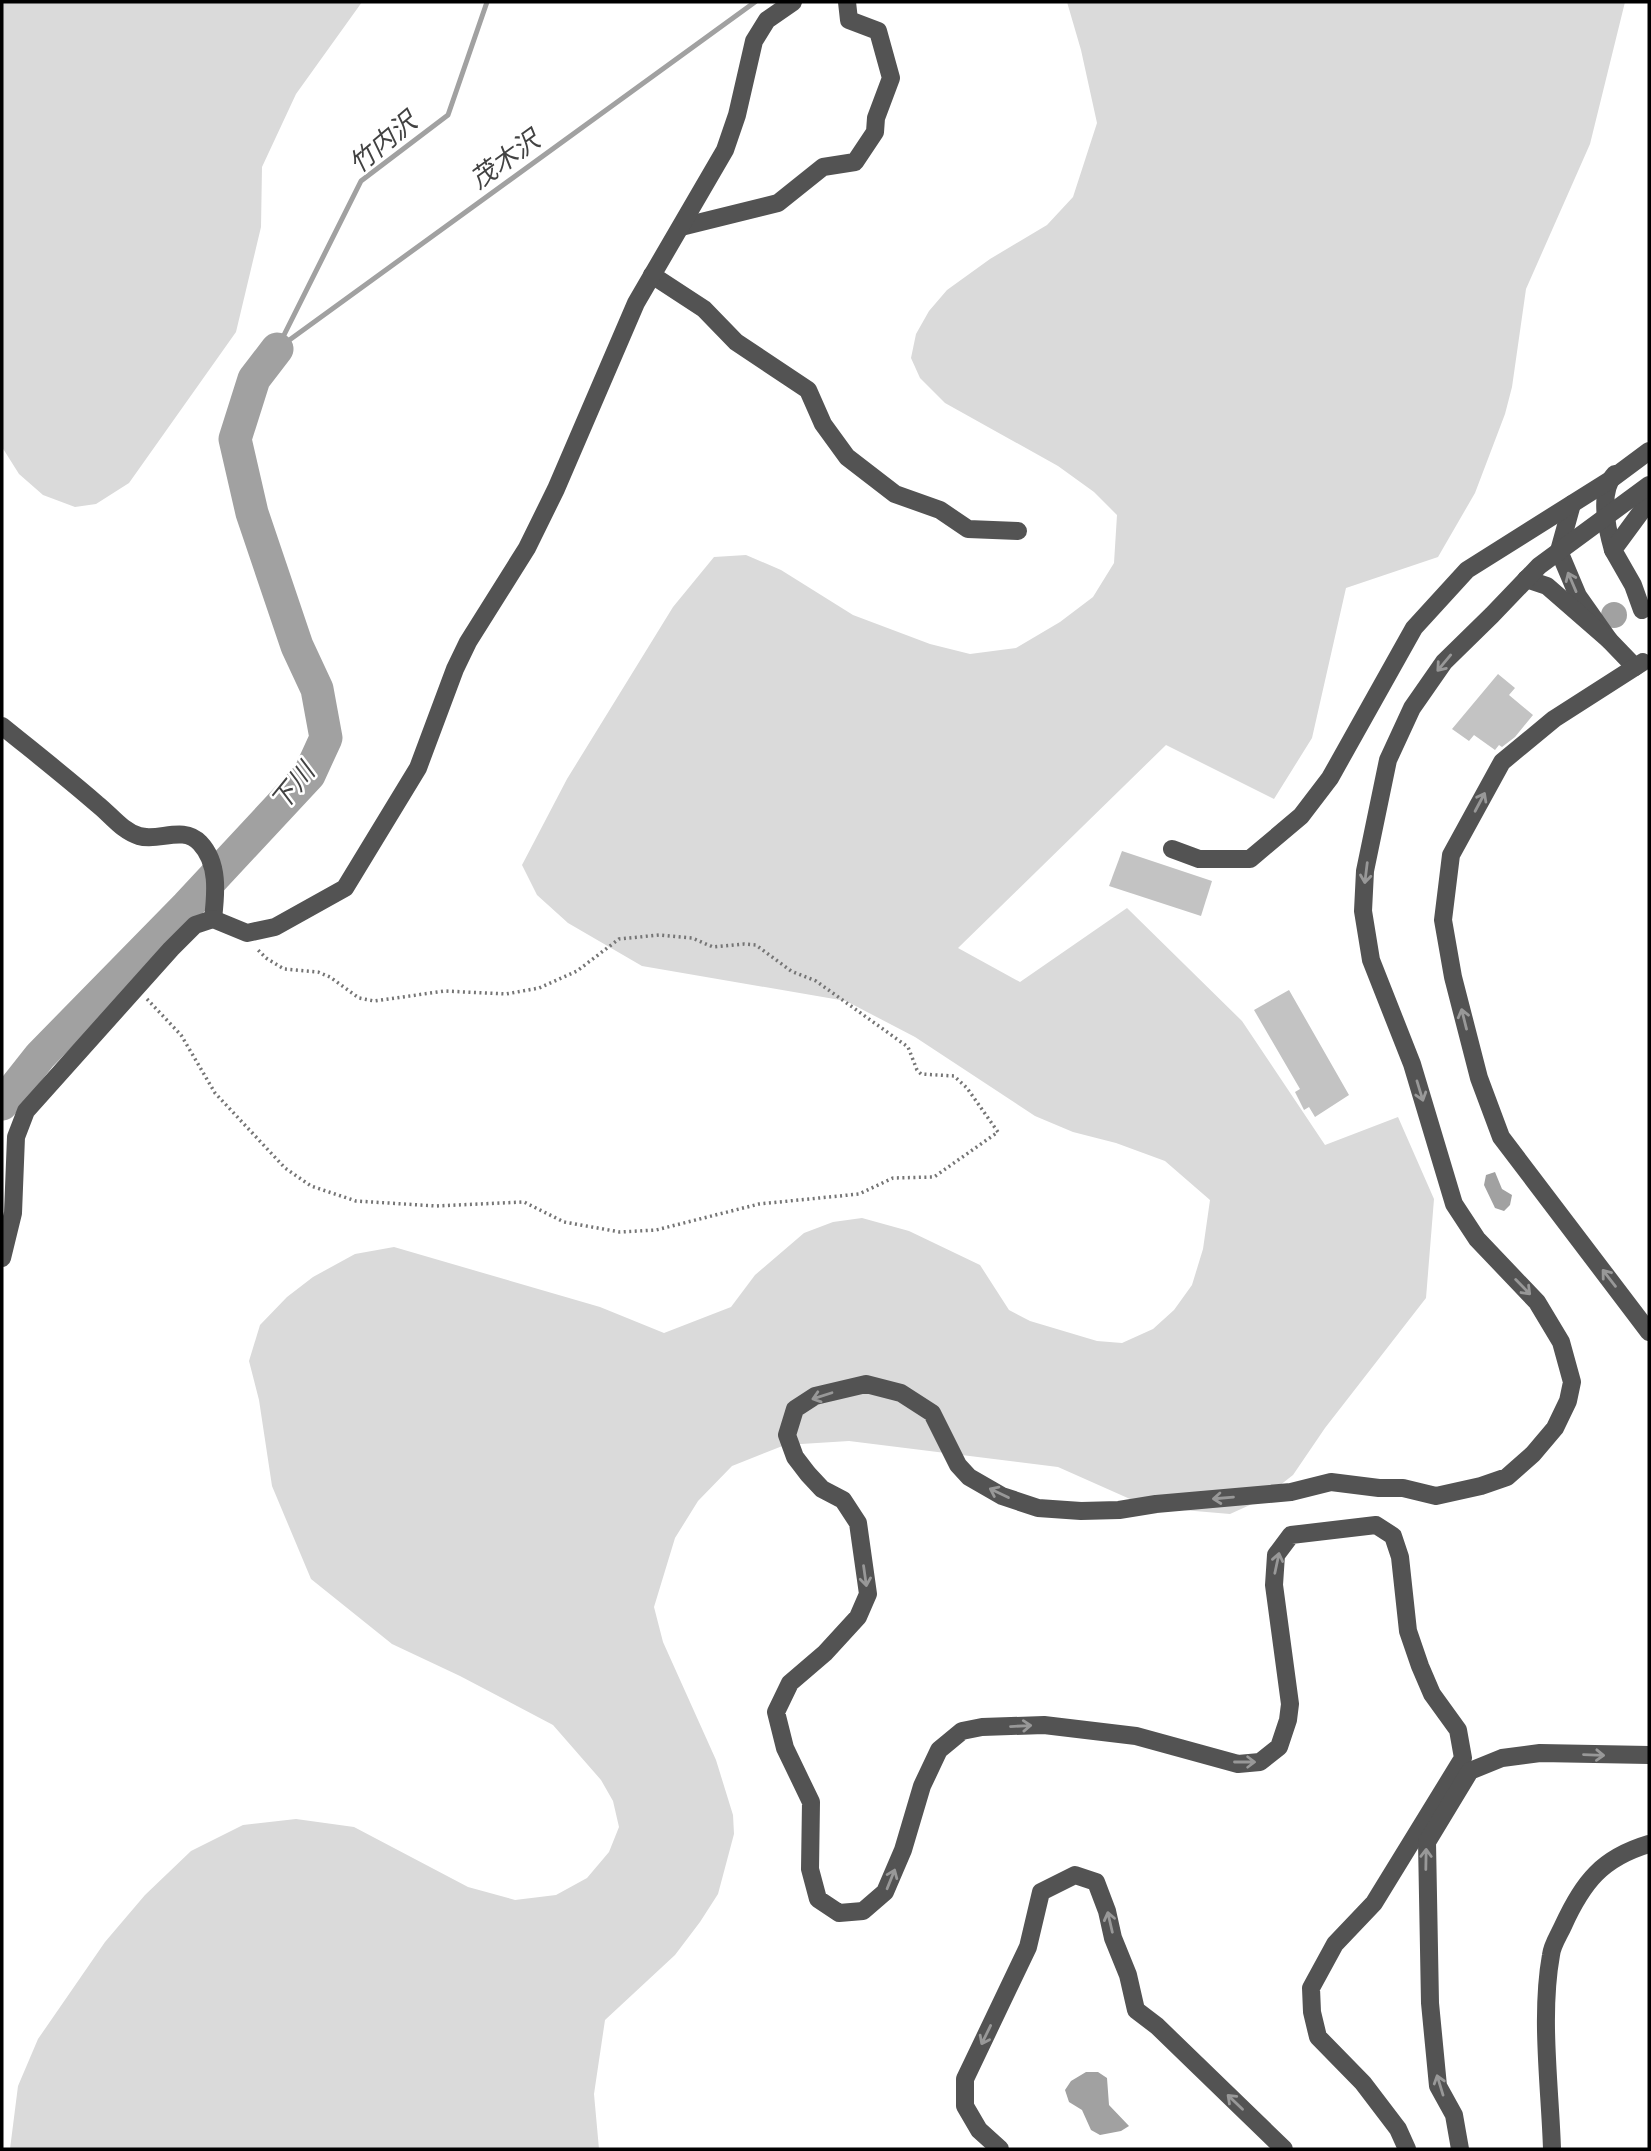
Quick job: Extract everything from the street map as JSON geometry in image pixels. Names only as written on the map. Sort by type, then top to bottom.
[{"type":"street","points":[[2,1258],[13,1213],[16,1137],[26,1111],[133,990],[195,925],[213,919],[247,933],[275,928],[345,888],[418,768],[459,660],[539,524],[594,405],[636,303],[726,150],[754,41],[767,20],[793,2]]},
{"type":"street","points":[[681,226],[778,203],[823,167],[855,162],[875,132],[876,118],[891,78],[878,30],[849,20],[847,2]]},
{"type":"street","points":[[652,275],[704,309],[736,342],[808,390],[823,424],[847,457],[895,494],[940,510],[968,529],[1018,531]]},
{"type":"street","points":[[1642,610],[1633,584],[1613,550],[1604,518],[1610,480],[1649,439]]},
{"type":"street","points":[[1172,849],[1199,859],[1250,859],[1301,816],[1330,778],[1413,628],[1467,570],[1610,480],[1649,451]]},
{"type":"street","points":[[1407,2149],[1398,2129],[1363,2083],[1318,2037],[1312,2012],[1311,1989],[1335,1944],[1374,1903],[1463,1758],[1458,1730],[1432,1694],[1408,1631],[1400,1557],[1393,1536],[1376,1525],[1291,1535],[1276,1555],[1274,1585],[1290,1704],[1279,1747],[1260,1762],[1238,1764],[1136,1736],[1045,1725],[982,1727],[962,1731],[939,1750],[922,1786],[903,1850],[886,1892],[863,1911],[839,1913],[818,1899],[810,1869],[811,1802],[785,1748],[776,1712],[790,1683],[825,1653],[858,1618],[868,1594],[858,1523],[843,1500],[822,1489],[808,1474],[795,1457],[787,1435],[796,1409],[815,1396],[866,1384],[901,1393],[932,1413],[958,1465],[969,1477],[1002,1496],[1038,1508],[1080,1511],[1119,1510],[1156,1504],[1291,1492],[1331,1482],[1403,1488],[1436,1496],[1507,1478],[1533,1454],[1555,1429],[1568,1401],[1572,1382],[1561,1342],[1537,1302],[1477,1239],[1454,1204],[1412,1064],[1371,960],[1363,911],[1365,871],[1388,760],[1412,708],[1444,662],[1539,566],[1649,485]]},
{"type":"street","points":[[1613,550],[1649,501]]},
{"type":"street","points":[[1572,504],[1559,551],[1578,596],[1609,640]]},
{"type":"street","points":[[1527,579],[1547,586],[1639,665],[1554,719],[1502,762],[1451,855],[1443,919],[1453,977],[1479,1078],[1501,1137],[1649,1332]]},
{"type":"street","points":[[2,726],[100,806],[119,825],[141,837],[181,834],[198,840],[212,856],[216,894],[213,919]]},
{"type":"street","points":[[1460,2149],[1454,2115],[1437,2086],[1430,2003],[1427,1842],[1470,1771],[1502,1758],[1540,1753],[1649,1755]]},
{"type":"street","points":[[1552,2149],[1546,2025],[1551,1953],[1571,1909],[1592,1875],[1629,1850],[1649,1844]]},
{"type":"street","points":[[1000,2149],[979,2130],[965,2106],[965,2079],[1028,1947],[1041,1892],[1075,1875],[1096,1882],[1128,1975],[1136,2010],[1157,2026],[1284,2149]]},
{"type":"path","points":[[133,990],[146,998],[181,1035],[215,1093],[285,1168],[311,1186],[356,1201],[436,1206],[524,1202],[564,1222],[621,1233],[656,1230],[759,1204],[859,1194],[893,1178],[934,1177],[998,1132],[967,1088],[954,1076],[921,1074],[908,1047],[816,981],[791,971],[756,946],[744,944],[713,947],[692,938],[659,934],[619,939],[577,971],[539,988],[506,994],[445,990],[374,1001],[359,998],[330,977],[318,972],[284,969],[266,958],[251,944],[247,933]]},
{"type":"shaded area","points":[[2,2],[362,2],[296,94],[262,167],[261,227],[236,332],[129,483],[96,504],[75,507],[43,495],[19,474],[2,447]]},
{"type":"shaded area","points":[[1067,2],[1625,2],[1590,144],[1526,289],[1512,387],[1505,414],[1475,493],[1438,557],[1346,588],[1312,738],[1274,799],[1166,745],[958,948],[1020,982],[1127,908],[1242,1021],[1325,1145],[1398,1117],[1434,1199],[1426,1298],[1325,1428],[1293,1475],[1261,1500],[1230,1514],[1148,1507],[1058,1467],[849,1441],[785,1445],[732,1466],[698,1501],[675,1538],[654,1607],[663,1642],[716,1760],[733,1815],[734,1834],[718,1894],[700,1922],[675,1955],[605,2020],[594,2094],[599,2149],[10,2149],[18,2086],[38,2039],[105,1942],[145,1895],[191,1851],[243,1825],[296,1819],[354,1827],[468,1887],[515,1900],[556,1895],[587,1878],[609,1852],[619,1827],[613,1801],[601,1780],[553,1725],[392,1644],[311,1579],[272,1486],[259,1400],[249,1361],[260,1325],[287,1297],[313,1277],[355,1254],[394,1247],[600,1307],[664,1333],[731,1307],[755,1275],[804,1233],[833,1222],[862,1218],[909,1231],[980,1265],[1009,1310],[1030,1321],[1097,1341],[1122,1343],[1153,1329],[1174,1310],[1192,1285],[1203,1249],[1210,1200],[1165,1161],[1116,1143],[1073,1132],[1035,1116],[915,1037],[846,1001],[642,966],[568,923],[537,895],[522,865],[567,779],[673,607],[714,557],[746,555],[781,570],[853,615],[930,644],[970,654],[1016,648],[1060,622],[1093,597],[1114,563],[1117,515],[1094,492],[1058,466],[945,403],[920,378],[911,358],[916,334],[929,311],[947,290],[990,259],[1047,225],[1073,197],[1097,123]]},
{"type":"shaded area","points":[[1614,602],[1623,606],[1627,615],[1623,624],[1614,628],[1605,624],[1601,615],[1605,606]]},
{"type":"shaded area","points":[[1495,1172],[1502,1189],[1512,1195],[1510,1205],[1504,1211],[1495,1208],[1484,1185],[1486,1175]]},
{"type":"shaded area","points":[[1086,2072],[1098,2072],[1107,2078],[1109,2105],[1129,2126],[1121,2131],[1100,2135],[1091,2130],[1082,2110],[1069,2102],[1065,2090],[1071,2081]]},
{"type":"building","points":[[1498,674],[1515,688],[1509,695],[1533,715],[1515,737],[1495,750],[1474,735],[1469,741],[1452,729]]},
{"type":"building","points":[[1122,851],[1212,881],[1201,916],[1109,886]]},
{"type":"building","points":[[1289,990],[1349,1095],[1315,1117],[1309,1107],[1304,1110],[1295,1092],[1300,1089],[1254,1010]]},
{"type":"waterway","name":"竹内沢","points":[[278,347],[361,181],[448,115],[487,2]]},
{"type":"waterway","name":"茂木沢","points":[[277,349],[755,2]]},
{"type":"waterway","name":"下川","points":[[2,1104],[40,1056],[187,906],[309,775],[326,738],[317,689],[297,646],[252,513],[235,439],[254,379],[277,349]]}]
